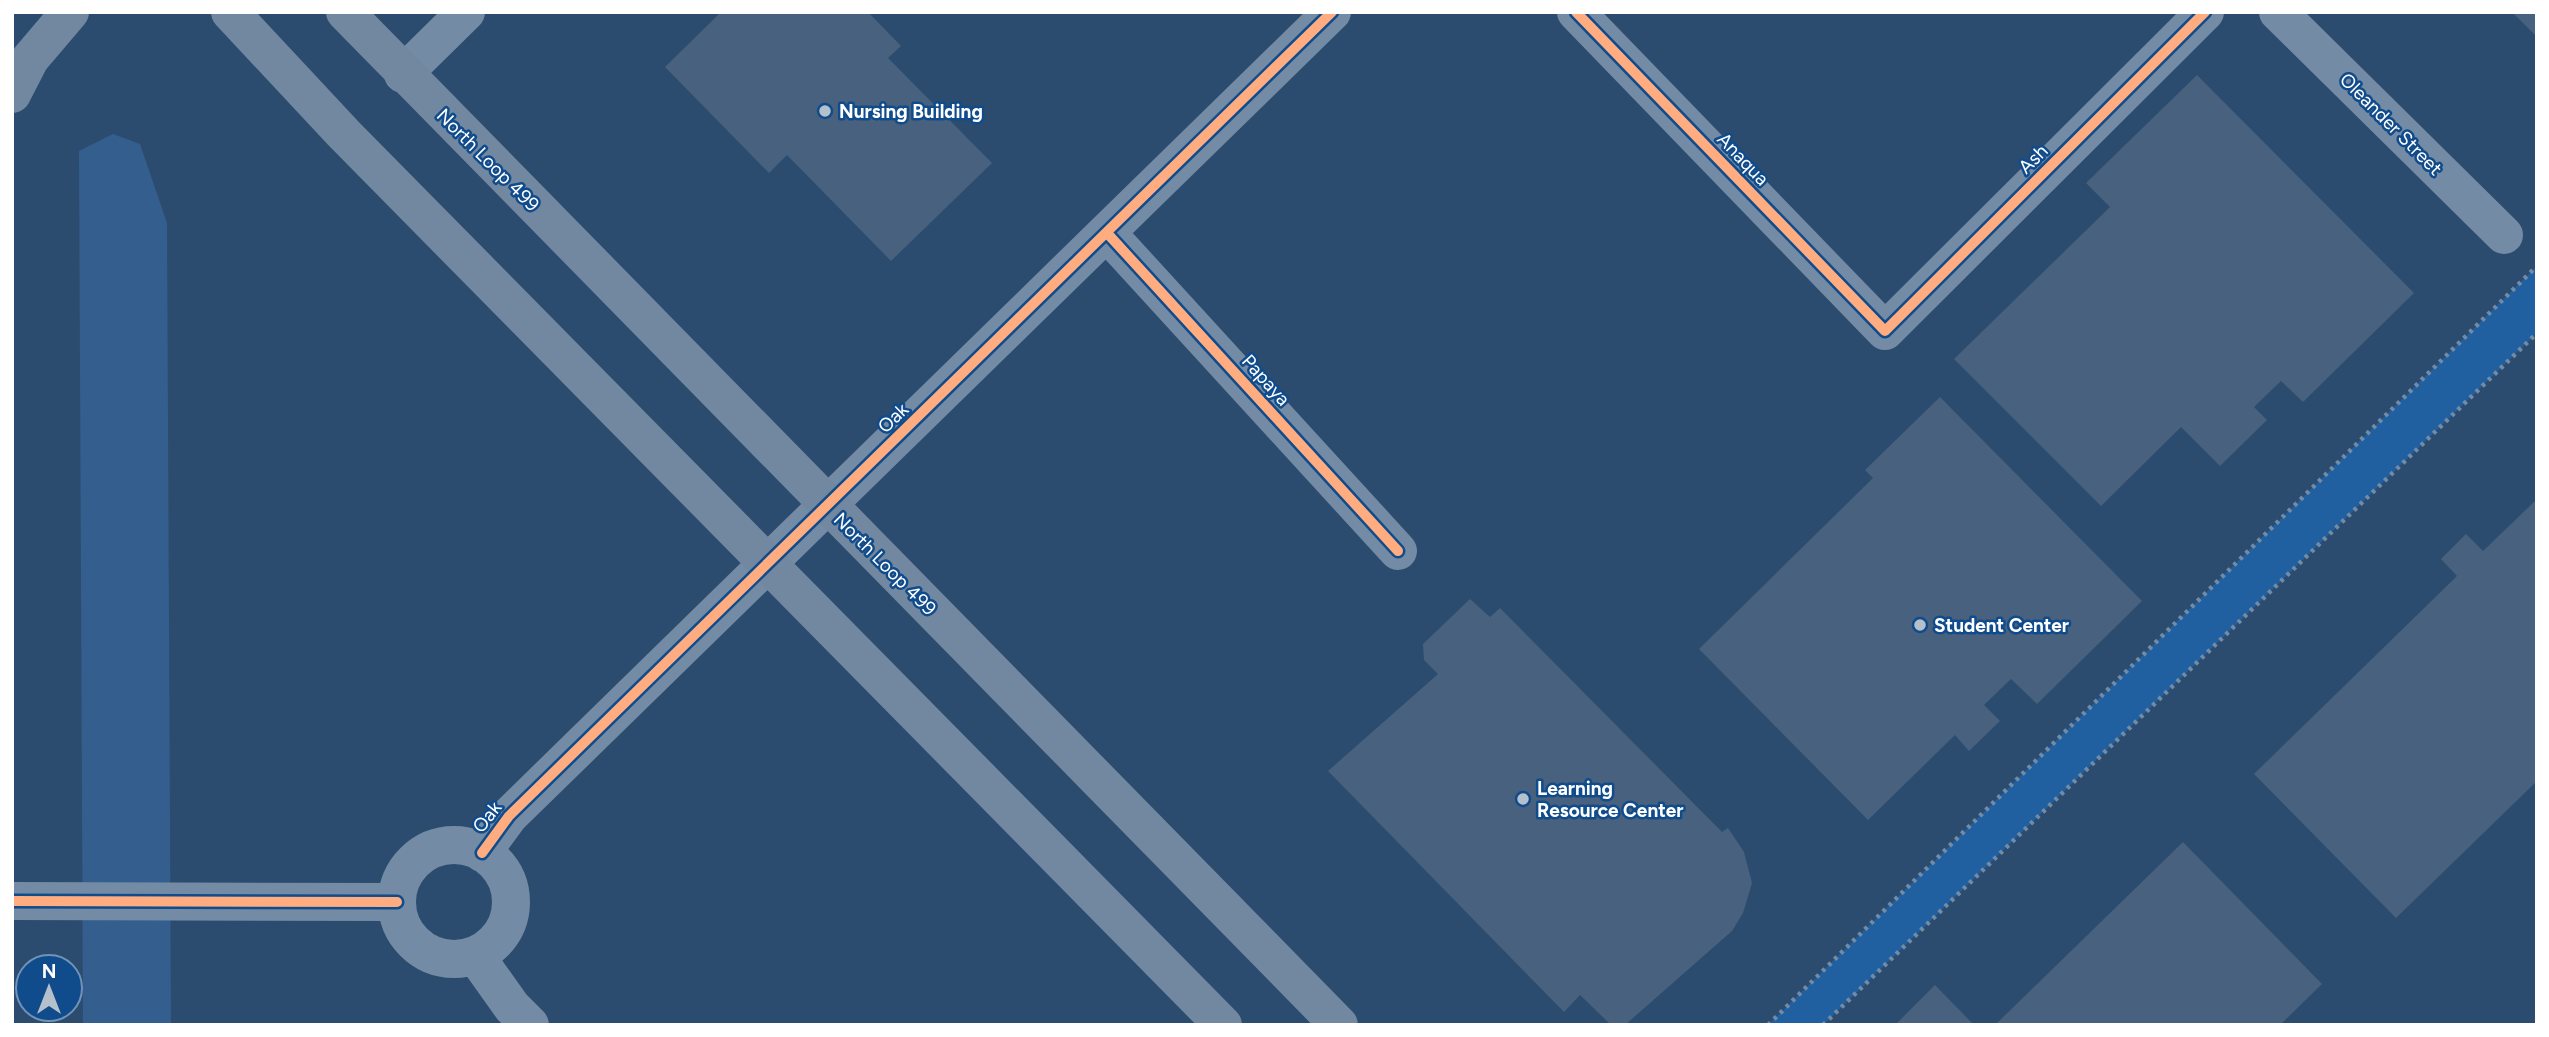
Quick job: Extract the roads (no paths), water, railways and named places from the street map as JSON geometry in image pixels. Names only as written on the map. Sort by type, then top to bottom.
[{"type":"main road","points":[[12,94],[30,59],[70,12]]},
{"type":"main road","points":[[230,12],[344,134],[768,565],[976,771],[1223,1025]]},
{"type":"main road","name":"North Loop 499","points":[[345,12],[1339,1025]]},
{"type":"street","points":[[403,74],[466,12]]},
{"type":"street","name":"Oak","points":[[482,853],[509,816],[1332,12]]},
{"type":"street","name":"Anaqua","points":[[1576,12],[1885,331]]},
{"type":"street","name":"Ash","points":[[1885,331],[2205,12]]},
{"type":"street","name":"Oleander Street","points":[[2278,12],[2504,235]]},
{"type":"street","name":"Papaya","points":[[1107,233],[1398,551]]},
{"type":"street","points":[[449,845],[470,847],[482,853],[502,870],[510,889],[511,909],[505,929],[492,944],[475,955],[442,958],[427,953],[403,930],[397,902],[401,878],[413,862],[429,850],[449,845]]},
{"type":"street","points":[[12,901],[397,902]]},
{"type":"street","points":[[475,955],[512,1007],[530,1025]]},
{"type":"place","name":"Nursing Building","points":[[825,111]]},
{"type":"place","name":"Student Center","points":[[1920,625]]},
{"type":"place","name":"Learning Resource Center","points":[[1523,799]]}]
